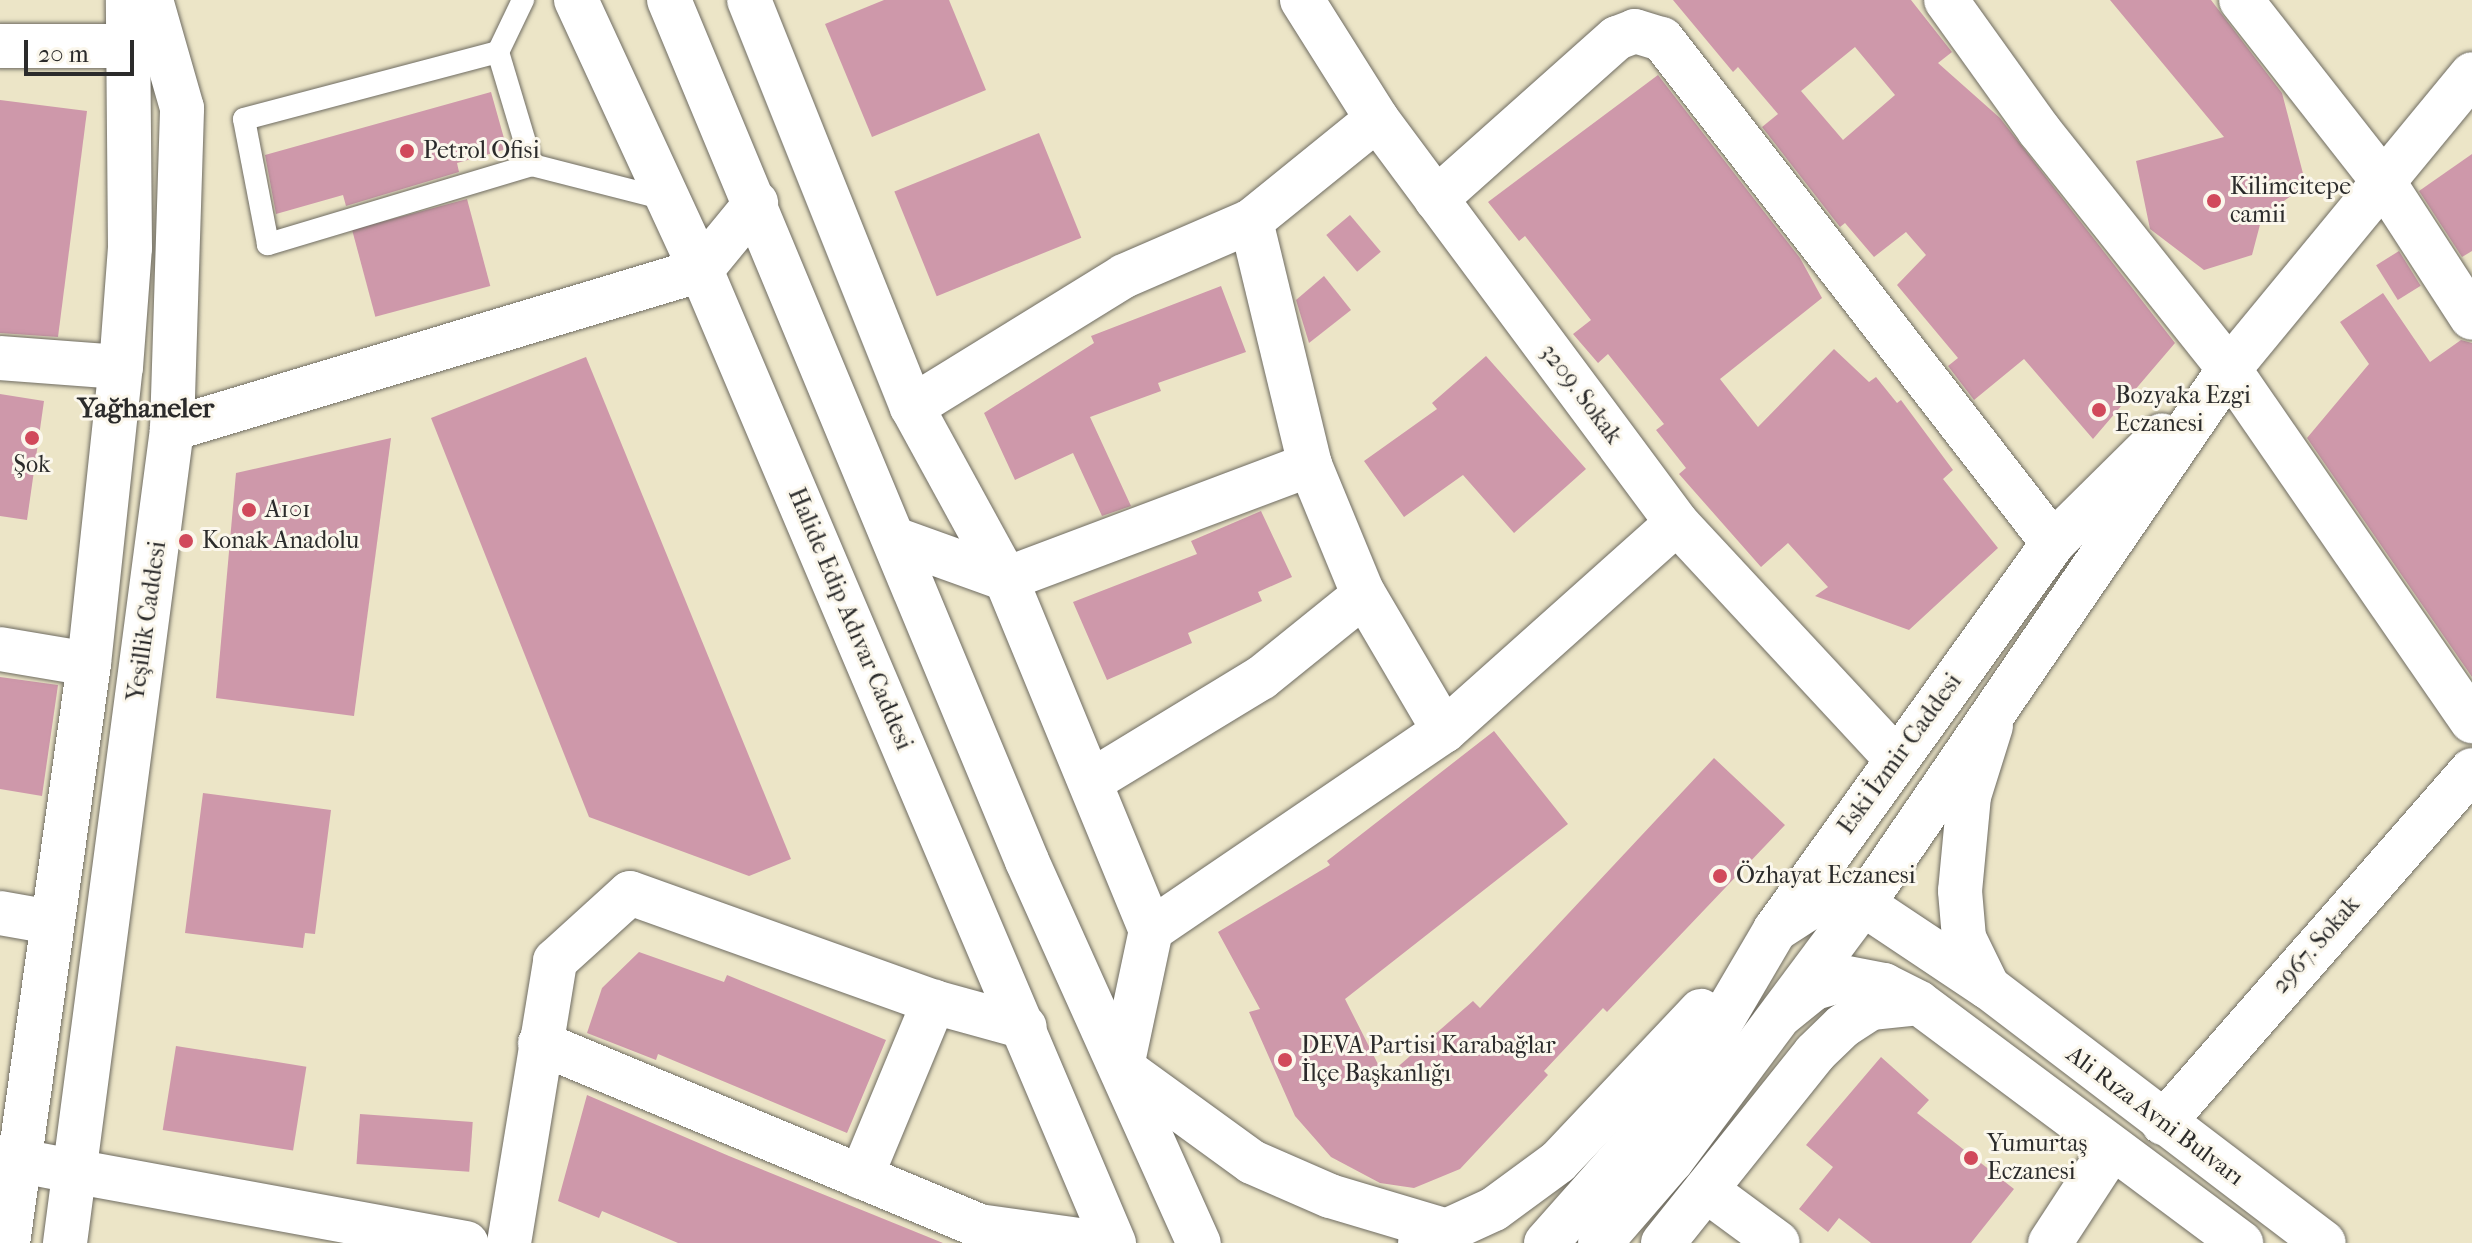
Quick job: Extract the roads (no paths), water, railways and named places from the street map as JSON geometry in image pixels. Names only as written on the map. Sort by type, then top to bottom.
[{"type":"main road","points":[[8,1243],[9,1158],[51,922],[89,664],[121,367],[130,248],[128,0]]},
{"type":"main road","name":"Yeşillik Caddesi","points":[[65,1243],[172,429],[182,108],[151,0]]},
{"type":"main road","name":"Halide Edip Adıvar Caddesi","points":[[576,0],[665,199],[701,270],[1025,1027],[1072,1146],[1091,1242]]},
{"type":"main road","points":[[669,0],[1027,861],[1199,1243]]},
{"type":"main road","points":[[749,0],[912,407],[1006,579],[1093,780],[1151,930],[1122,1067]]},
{"type":"main road","name":"3209. Sokak","points":[[1302,0],[1377,119],[1677,523],[1896,759]]},
{"type":"main road","points":[[1946,0],[2039,130],[2229,369],[2472,721]]},
{"type":"main road","points":[[2241,0],[2383,181],[2472,318]]},
{"type":"main road","points":[[1436,199],[1617,38],[1635,31],[1662,39],[2053,543]]},
{"type":"main road","points":[[0,46],[129,46]]},
{"type":"main road","name":"Eski İzmir Caddesi","points":[[1546,1243],[1656,1148],[1782,1015],[1994,716],[2229,369],[2472,74]]},
{"type":"main road","points":[[912,407],[1124,276],[1251,221],[1377,119]]},
{"type":"main road","points":[[121,367],[141,406],[172,429],[701,270],[756,203]]},
{"type":"main road","points":[[1251,221],[1310,465],[1364,595],[1444,731]]},
{"type":"main road","points":[[0,358],[121,367]]},
{"type":"main road","name":"Eski İzmir Caddesi","points":[[1600,1243],[1656,1148],[1717,1029],[1775,930],[1896,759],[2053,543],[2229,369]]},
{"type":"main road","points":[[895,539],[1006,579],[1310,465]]},
{"type":"main road","points":[[1151,930],[1444,731],[1677,523]]},
{"type":"main road","points":[[1093,780],[1261,678],[1364,595]]},
{"type":"main road","points":[[0,649],[89,664]]},
{"type":"main road","name":"Ali Rıza Avni Bulvarı","points":[[1988,987],[1964,938],[1960,891],[1969,796],[1994,716]]},
{"type":"main road","name":"2967. Sokak","points":[[2163,1123],[2472,770]]},
{"type":"main road","points":[[509,1243],[555,961],[630,893],[934,1002],[1025,1027]]},
{"type":"main road","points":[[1122,1067],[1252,1162],[1436,1237],[1494,1209],[1558,1162],[1775,930],[1809,908],[1843,901],[1863,904]]},
{"type":"main road","name":"Ali Rıza Avni Bulvarı","points":[[1863,904],[1988,987],[2324,1243]]},
{"type":"main road","points":[[0,913],[51,922]]},
{"type":"main road","name":"Ali Rıza Avni Bulvarı","points":[[1782,1015],[1814,988],[1848,978],[1884,985],[1919,1003],[2236,1239]]},
{"type":"main road","points":[[861,1177],[934,1002]]},
{"type":"main road","points":[[1663,1243],[1815,1053],[1848,1022],[1871,1008],[1919,1003]]},
{"type":"main road","points":[[540,1043],[861,1177],[976,1234],[1091,1242]]},
{"type":"main road","points":[[2050,1243],[2112,1148]]},
{"type":"main road","points":[[9,1158],[466,1243]]},
{"type":"main road","points":[[1706,1190],[1778,1243]]},
{"type":"lane","points":[[523,0],[498,52],[532,165]]},
{"type":"lane","points":[[498,52],[244,119],[268,244],[532,165],[665,199]]},
{"type":"lane","points":[[2236,1239],[2262,1197]]},
{"type":"place","name":"Petrol Ofisi","points":[[407,151]]},
{"type":"place","name":"Kilimcitepe camii","points":[[2214,201]]},
{"type":"place","name":"Bozyaka Ezgi Eczanesi","points":[[2099,410]]},
{"type":"place","name":"Şok","points":[[32,438]]},
{"type":"place","name":"A101","points":[[249,510]]},
{"type":"place","name":"Konak Anadolu","points":[[186,541]]},
{"type":"place","name":"Özhayat Eczanesi","points":[[1720,876]]},
{"type":"place","name":"DEVA Partisi Karabağlar İlçe Başkanlığı","points":[[1285,1060]]},
{"type":"place","name":"Yumurtaş Eczanesi","points":[[1971,1158]]},
{"type":"district","name":"Yağhaneler","points":[[146,408]]}]
